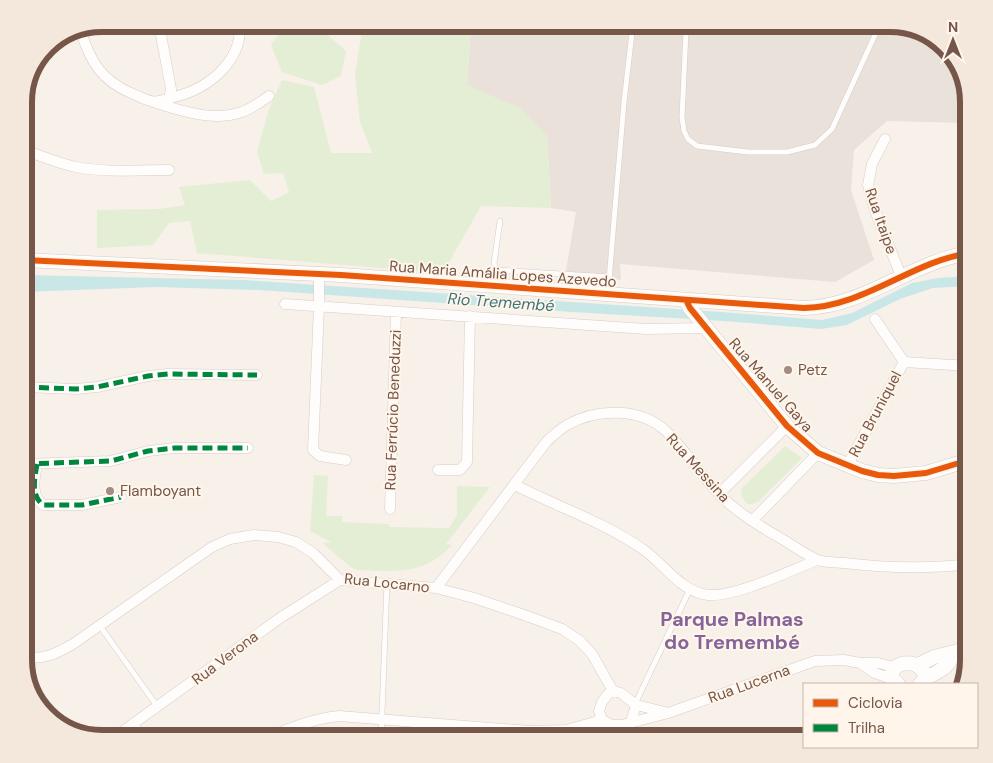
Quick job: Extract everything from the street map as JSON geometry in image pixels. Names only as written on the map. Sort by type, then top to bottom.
[{"type":"main road","name":"Rua Maria Amália Lopes Azevedo","points":[[33,260],[608,294],[688,304],[821,307],[837,304],[944,258],[960,255]]},
{"type":"main road","name":"Rua Manuel Gaya","points":[[688,304],[787,426],[818,453],[847,466],[878,475],[926,473],[960,463]]},
{"type":"main road","points":[[896,680],[906,663],[918,665],[934,657],[960,648]]},
{"type":"main road","points":[[922,682],[944,668],[960,651]]},
{"type":"main road","points":[[918,665],[924,672],[922,682]]},
{"type":"street","points":[[160,32],[171,89],[169,98]]},
{"type":"street","points":[[152,102],[195,90],[207,84],[228,64],[237,48],[241,32]]},
{"type":"street","points":[[83,35],[89,54],[103,76],[124,90],[152,102],[186,113],[215,116],[244,111],[270,96]]},
{"type":"street","name":"Rua Itaipe","points":[[885,139],[872,164],[868,185],[874,208],[901,276]]},
{"type":"street","points":[[33,153],[78,167],[122,170],[169,170]]},
{"type":"street","points":[[318,278],[319,301],[313,450],[320,456],[346,460]]},
{"type":"street","points":[[285,304],[319,301],[396,312],[646,329],[705,326]]},
{"type":"street","name":"Rua Ferrúcio Beneduzzi","points":[[390,509],[396,312]]},
{"type":"street","points":[[438,470],[460,470],[467,462],[470,316]]},
{"type":"street","points":[[876,318],[904,362],[960,365]]},
{"type":"street","name":"Rua Bruniquel","points":[[847,466],[904,362]]},
{"type":"street","points":[[33,387],[90,388],[148,376],[168,374],[257,374]]},
{"type":"street","name":"Rua Messina","points":[[436,588],[547,442],[566,425],[585,417],[604,413],[626,413],[653,422],[665,430],[719,494],[752,521],[817,560],[868,566],[918,568],[960,565]]},
{"type":"street","points":[[719,494],[787,426]]},
{"type":"street","points":[[33,464],[112,461],[148,451],[174,448],[248,448]]},
{"type":"street","points":[[752,521],[818,453]]},
{"type":"street","points":[[38,464],[34,482],[38,501],[42,505],[82,505],[121,497]]},
{"type":"street","points":[[515,485],[592,520],[629,540],[649,554],[690,589],[708,595],[741,590],[817,560]]},
{"type":"street","name":"Rua Locarno","points":[[33,658],[52,656],[73,644],[212,547],[230,539],[254,535],[278,537],[296,542],[313,553],[340,580],[436,588],[474,598],[562,629],[580,641],[592,654],[613,691]]},
{"type":"street","name":"Rua Verona","points":[[126,730],[280,618],[340,580]]},
{"type":"street","name":"Rua Lucerna","points":[[631,722],[668,713],[803,664],[830,660],[860,663],[875,673],[896,680]]},
{"type":"street","points":[[600,730],[602,720],[599,711],[602,702],[613,691],[621,693],[636,704],[668,713]]},
{"type":"street","points":[[566,730],[602,720],[612,725],[631,722],[636,704]]},
{"type":"street","points":[[285,730],[319,718],[339,716],[518,730]]},
{"type":"street","points":[[132,726],[137,730]]},
{"type":"lane","points":[[608,294],[624,102],[632,32]]},
{"type":"lane","points":[[686,32],[682,117],[684,132],[688,139],[697,146],[748,152],[787,152],[815,145],[832,130],[876,32]]},
{"type":"lane","points":[[500,221],[494,264],[497,270],[610,277]]},
{"type":"lane","points":[[381,730],[387,583]]},
{"type":"lane","points":[[636,704],[690,589]]},
{"type":"lane","points":[[100,626],[157,706]]},
{"type":"shaded area","points":[[470,32],[900,33],[913,36],[928,44],[928,65],[950,65],[959,89],[960,123],[887,121],[854,150],[851,190],[874,260],[835,282],[620,264],[621,280],[565,276],[576,212],[551,208],[547,136],[467,85]]},
{"type":"green space","points":[[280,32],[324,32],[346,51],[341,76],[322,85],[282,72],[271,45]]},
{"type":"green space","points":[[362,32],[470,32],[467,85],[520,108],[547,136],[551,208],[481,206],[443,273],[197,253],[190,221],[169,223],[153,245],[97,248],[97,210],[159,209],[185,205],[179,187],[250,180],[271,201],[289,192],[283,173],[264,174],[257,152],[269,109],[282,80],[314,87],[331,153],[372,153],[360,122],[355,74]]},
{"type":"green space","points":[[785,446],[802,458],[758,502],[747,504],[742,497],[741,489]]},
{"type":"green space","points":[[314,475],[328,476],[326,516],[342,516],[342,522],[389,524],[389,527],[449,528],[457,515],[457,486],[490,487],[446,544],[452,545],[431,562],[408,570],[357,570],[345,563],[323,543],[331,542],[310,531]]},
{"type":"water","name":"Rio Tremembé","points":[[33,275],[243,280],[822,320],[852,313],[912,283],[938,278],[960,277],[960,286],[933,288],[900,299],[847,325],[821,329],[259,290],[156,287],[33,292]]},
{"type":"marked path","points":[[33,387],[76,389],[97,387],[148,376],[168,374],[257,375]]},
{"type":"marked path","points":[[33,464],[111,461],[148,451],[175,448],[248,448]]},
{"type":"marked path","points":[[37,464],[35,491],[36,496],[43,505],[82,505],[121,497]]},
{"type":"cycle path","points":[[33,260],[341,275],[804,308],[826,306],[847,300],[867,293],[927,265],[960,255]]},
{"type":"cycle path","points":[[686,300],[690,308],[787,426],[818,453],[862,471],[878,475],[894,476],[926,473],[960,463]]},
{"type":"place","name":"Petz","points":[[788,370]]},
{"type":"place","name":"Flamboyant","points":[[110,491]]},
{"type":"district","name":"Parque Palmas do Tremembé","points":[[732,630]]}]
